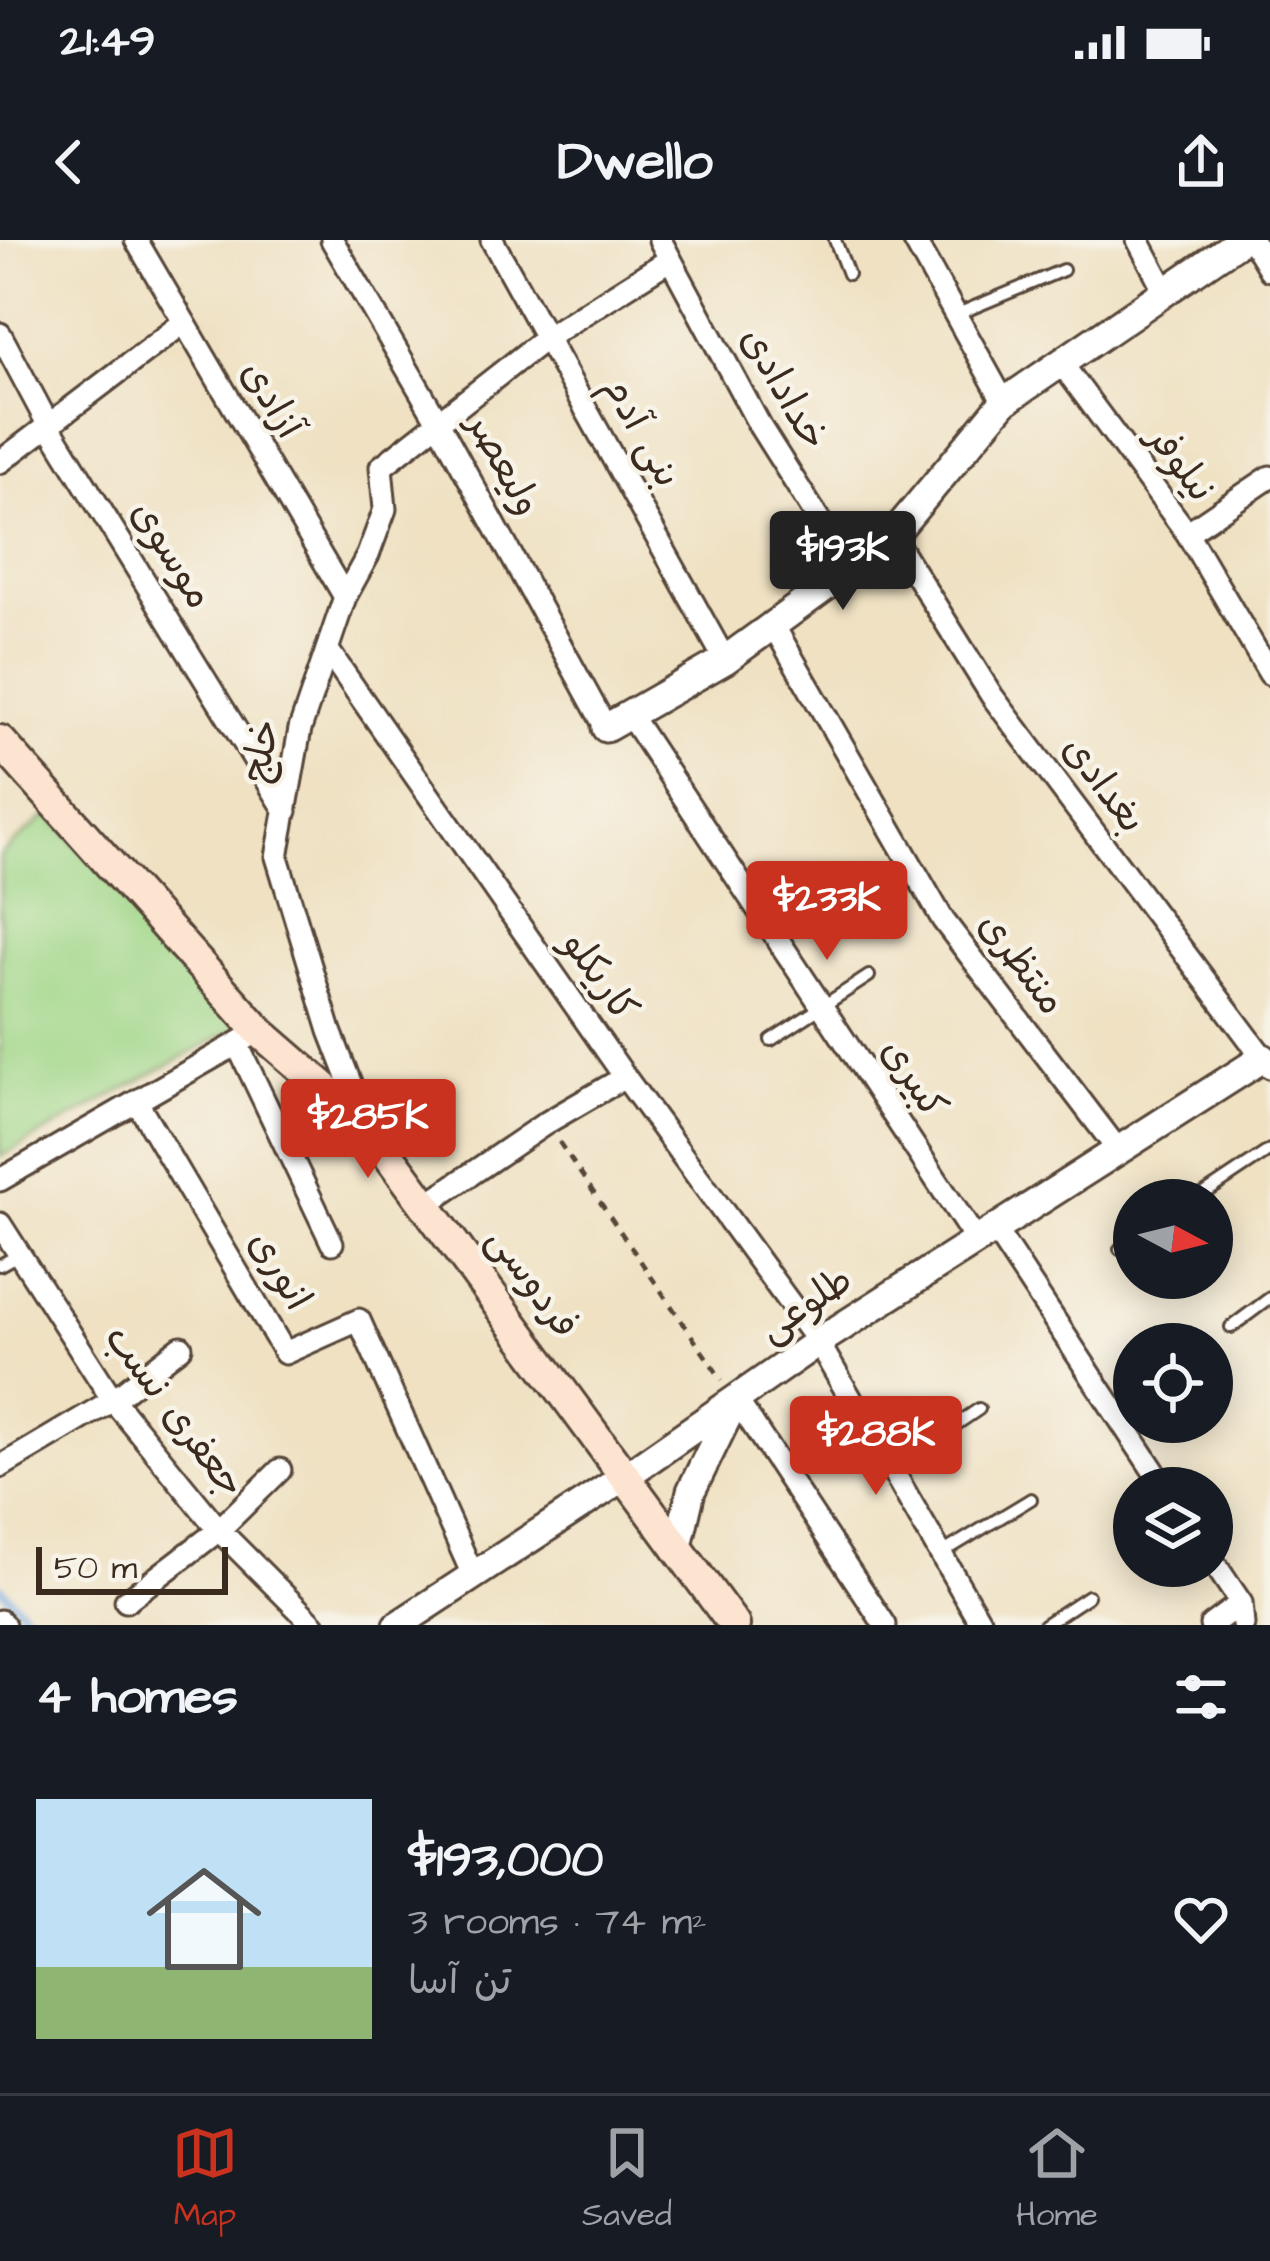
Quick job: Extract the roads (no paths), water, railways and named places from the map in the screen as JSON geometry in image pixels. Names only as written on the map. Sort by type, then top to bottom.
[{"type":"main road","name":"فردوسی","points":[[0,741],[248,1037],[365,1123],[734,1625]]},
{"type":"street","name":"آزادی","points":[[136,240],[345,597]]},
{"type":"street","name":"ولیعصر","points":[[332,240],[619,723]]},
{"type":"street","name":"بنی آدم","points":[[492,240],[725,660]]},
{"type":"street","points":[[914,240],[1004,402]]},
{"type":"street","points":[[1138,240],[1166,293]]},
{"type":"street","points":[[619,723],[725,660],[850,569],[892,536],[1004,402],[1241,240]]},
{"type":"street","points":[[1252,240],[1270,270]]},
{"type":"street","points":[[437,420],[664,250]]},
{"type":"street","name":"خدادادی","points":[[664,250],[761,428],[850,569]]},
{"type":"street","points":[[0,462],[183,323]]},
{"type":"street","name":"موسوی","points":[[0,334],[49,426],[286,811]]},
{"type":"street","name":"نیلوفر","points":[[1062,364],[1187,533],[1268,667]]},
{"type":"street","name":"خلج","points":[[365,1123],[330,1031],[277,857],[300,729],[345,597],[368,556],[385,509],[381,467],[437,420]]},
{"type":"street","points":[[1187,533],[1270,477]]},
{"type":"street","name":"بغدادی","points":[[892,536],[992,696],[1266,1063]]},
{"type":"street","name":"منتظری","points":[[773,625],[943,920],[1118,1150]]},
{"type":"street","name":"کاریکلو","points":[[327,650],[625,1077],[818,1342],[982,1625]]},
{"type":"street","name":"کبیری","points":[[619,723],[985,1234]]},
{"type":"street","points":[[0,1180],[248,1037],[332,1243]]},
{"type":"street","name":"طلوعی","points":[[398,1625],[818,1342],[1118,1150],[1266,1063]]},
{"type":"street","points":[[427,1204],[546,1123],[625,1077]]},
{"type":"street","name":"انوری","points":[[137,1102],[285,1353],[359,1320],[473,1575]]},
{"type":"street","name":"جعفری نسب","points":[[0,1225],[9,1260],[113,1400],[219,1530],[314,1625]]},
{"type":"street","points":[[985,1234],[1150,1467]]},
{"type":"street","points":[[0,1467],[113,1400],[181,1347]]},
{"type":"street","points":[[677,1550],[691,1491],[736,1399]]},
{"type":"street","points":[[736,1399],[885,1625]]},
{"type":"street","points":[[126,1601],[219,1530],[280,1470]]},
{"type":"street","points":[[1211,1625],[1242,1614],[1227,1587]]},
{"type":"lane","points":[[835,240],[848,274]]},
{"type":"lane","points":[[953,315],[1063,270]]},
{"type":"lane","points":[[771,1040],[869,976]]},
{"type":"lane","points":[[1226,1179],[1270,1150]]},
{"type":"lane","points":[[1233,1326],[1270,1298]]},
{"type":"lane","points":[[892,1468],[979,1409]]},
{"type":"lane","points":[[941,1554],[1031,1499]]},
{"type":"lane","points":[[1044,1625],[1088,1596]]},
{"type":"waterway","points":[[0,1587],[36,1625]]}]
